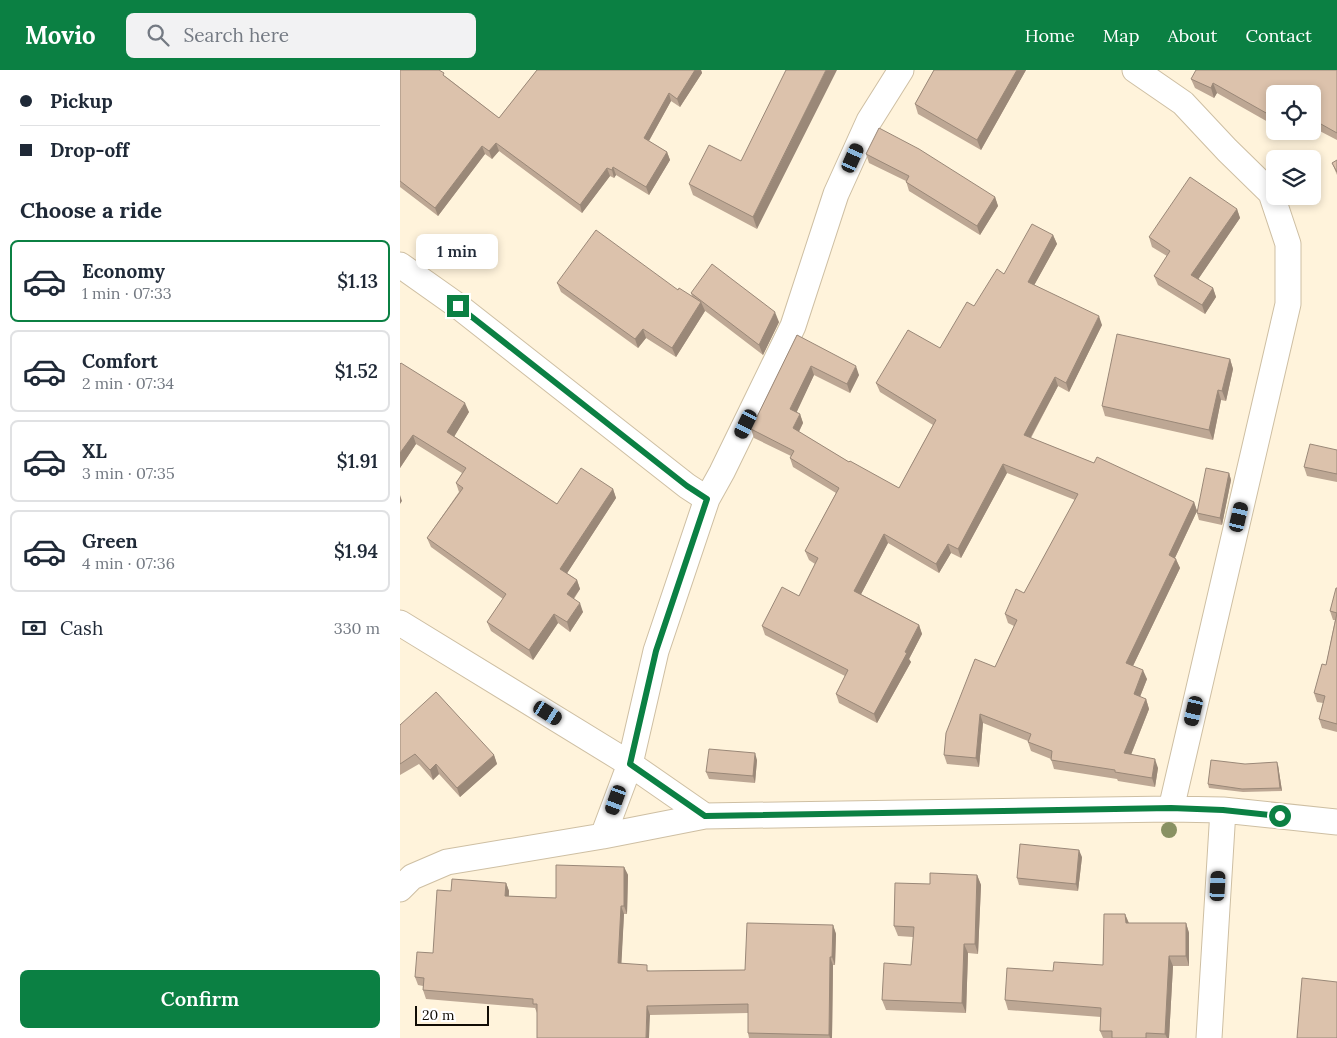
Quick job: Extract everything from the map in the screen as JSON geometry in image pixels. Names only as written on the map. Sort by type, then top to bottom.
[{"type":"street","points":[[603,836],[630,764],[656,651],[707,499],[793,326],[836,194],[869,121],[901,70]]},
{"type":"street","points":[[1135,70],[1183,103],[1271,193],[1288,244],[1288,304],[1171,808]]},
{"type":"street","points":[[400,265],[458,306],[687,486],[707,499]]},
{"type":"street","points":[[400,623],[630,764],[705,816]]},
{"type":"street","points":[[400,889],[412,877],[447,862],[603,836],[705,816],[1171,808],[1223,810],[1337,822]]},
{"type":"street","points":[[1209,1038],[1223,810]]},
{"type":"building","points":[[400,70],[439,70],[499,118],[537,70],[695,70],[677,99],[669,93],[644,138],[667,152],[646,187],[613,167],[612,170],[607,168],[580,205],[496,143],[489,151],[482,146],[435,208],[400,181]]},
{"type":"building","points":[[786,70],[826,70],[753,217],[689,184],[709,145],[741,161]]},
{"type":"building","points":[[934,70],[1017,70],[977,140],[915,104]]},
{"type":"building","points":[[1196,70],[1337,70],[1337,133],[1321,124],[1321,85],[1266,85],[1266,113],[1213,83],[1211,88],[1191,79]]},
{"type":"building","points":[[879,128],[919,149],[995,197],[977,226],[906,182],[909,176],[866,154]]},
{"type":"building","points":[[1337,160],[1337,172],[1332,163]]},
{"type":"building","points":[[1190,177],[1237,209],[1191,275],[1213,288],[1202,305],[1154,276],[1170,251],[1149,237]]},
{"type":"building","points":[[1032,224],[1053,235],[1028,282],[1099,316],[1066,383],[1055,377],[1024,435],[1094,463],[1097,457],[1194,502],[1169,555],[1176,559],[1126,663],[1143,670],[1134,694],[1146,699],[1124,753],[1155,759],[1152,778],[1051,760],[1052,751],[1028,742],[1031,734],[980,714],[976,758],[944,755],[946,733],[975,659],[995,667],[1017,620],[1005,614],[1016,589],[1024,593],[1078,494],[1003,464],[958,549],[948,544],[936,564],[884,534],[854,591],[919,625],[905,652],[907,653],[874,714],[836,694],[848,670],[762,626],[782,587],[799,596],[818,558],[805,551],[839,488],[790,458],[794,451],[751,429],[797,335],[856,366],[847,384],[811,366],[790,409],[800,414],[793,428],[849,462],[899,488],[936,420],[876,383],[908,330],[940,348],[967,302],[974,306],[997,269],[1004,274]]},
{"type":"building","points":[[596,230],[678,290],[679,288],[701,302],[672,348],[643,329],[635,339],[557,283]]},
{"type":"building","points":[[712,264],[775,312],[759,345],[691,293]]},
{"type":"building","points":[[1117,334],[1230,359],[1222,391],[1218,390],[1209,430],[1102,406]]},
{"type":"building","points":[[401,363],[465,403],[447,432],[557,504],[581,468],[613,489],[560,569],[577,580],[567,594],[580,603],[567,622],[554,614],[529,650],[487,622],[506,594],[427,538],[463,488],[456,483],[466,468],[413,435],[400,453]]},
{"type":"building","points":[[1310,444],[1337,450],[1337,474],[1304,467]]},
{"type":"building","points":[[1206,468],[1229,473],[1220,518],[1197,513]]},
{"type":"building","points":[[1337,588],[1337,613],[1330,611]]},
{"type":"building","points":[[1337,613],[1337,724],[1319,719],[1325,696],[1314,693],[1322,664],[1326,665]]},
{"type":"building","points":[[436,692],[494,755],[457,788],[436,764],[430,770],[415,754],[400,764],[400,725]]},
{"type":"building","points":[[709,749],[755,753],[753,776],[706,772]]},
{"type":"building","points":[[1211,760],[1245,764],[1277,762],[1280,788],[1242,789],[1208,784]]},
{"type":"building","points":[[1020,844],[1079,850],[1076,884],[1017,878]]},
{"type":"building","points":[[556,865],[624,867],[624,906],[621,906],[618,963],[647,965],[647,971],[745,970],[747,923],[833,925],[832,957],[830,957],[829,1035],[748,1033],[748,1004],[647,1006],[646,1038],[537,1038],[537,1004],[533,1004],[533,999],[423,990],[424,978],[415,977],[417,952],[433,953],[437,890],[451,891],[452,879],[506,883],[505,896],[556,898]]},
{"type":"building","points":[[930,873],[977,875],[975,944],[964,944],[962,1003],[882,1000],[884,963],[911,965],[914,927],[894,926],[895,883],[930,884]]},
{"type":"building","points":[[1104,914],[1125,914],[1126,923],[1186,923],[1186,956],[1169,956],[1165,1034],[1146,1033],[1146,1038],[1112,1038],[1112,1031],[1100,1031],[1101,1008],[1005,1000],[1007,968],[1053,971],[1054,962],[1103,965]]},
{"type":"building","points":[[1302,978],[1337,982],[1337,1038],[1297,1038]]},
{"type":"route","points":[[458,306],[687,486],[707,499],[656,651],[630,764],[705,816],[1171,808],[1223,810],[1280,816]]}]
